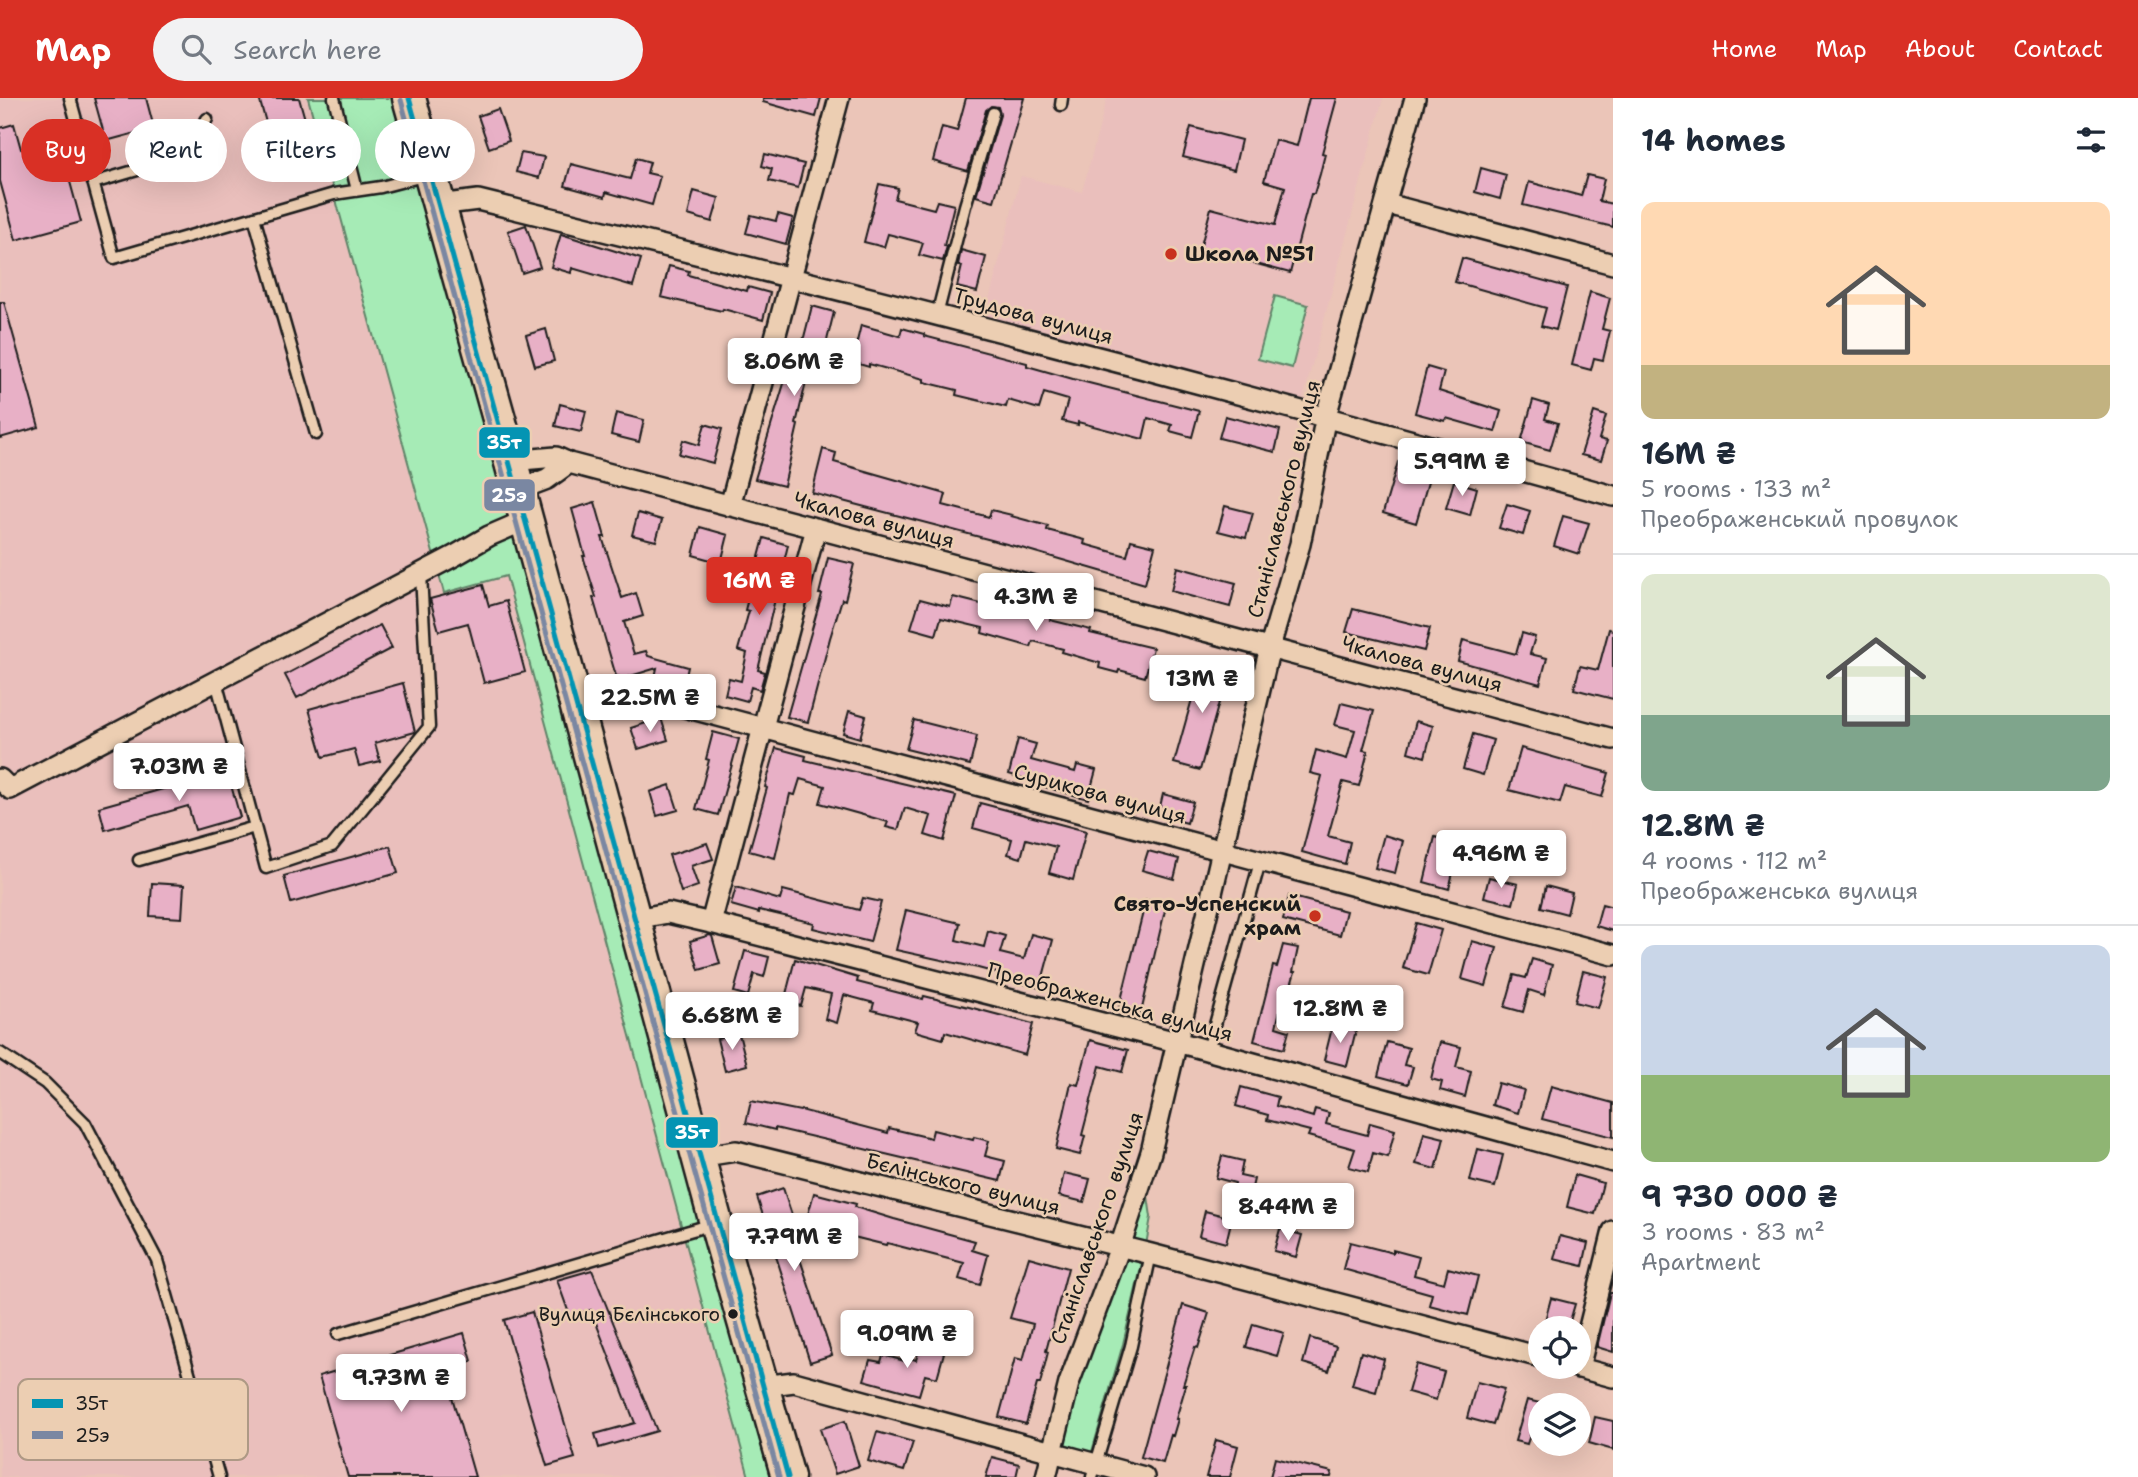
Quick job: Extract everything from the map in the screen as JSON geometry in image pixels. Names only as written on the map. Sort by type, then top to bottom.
[{"type":"highway","points":[[410,98],[416,119]]},
{"type":"highway","points":[[432,182],[716,1223],[788,1477]]},
{"type":"street","points":[[730,506],[839,98]]},
{"type":"street","name":"Станіславського вулиця","points":[[1046,1477],[1069,1382],[1120,1247],[1151,1152],[1270,647],[1300,544],[1326,416],[1415,98]]},
{"type":"street","name":"Трудова вулиця","points":[[438,205],[478,200],[791,277],[1326,416],[1613,496]]},
{"type":"street","points":[[1387,204],[1613,264]]},
{"type":"street","name":"Чкалова вулиця","points":[[518,490],[556,457],[569,463],[730,506],[1613,739]]},
{"type":"street","points":[[3,787],[216,681],[489,536],[518,490],[547,479],[569,463]]},
{"type":"street","points":[[711,923],[816,528]]},
{"type":"street","name":"Сурикова вулиця","points":[[573,691],[613,688],[1613,955]]},
{"type":"street","name":"Преображенська вулиця","points":[[635,919],[668,913],[711,923],[1177,1042],[1613,1162]]},
{"type":"street","name":"Бєлінського вулиця","points":[[698,1157],[736,1151],[1151,1254],[1528,1354]]},
{"type":"street","points":[[1591,1316],[1613,1231]]},
{"type":"street","points":[[1591,1371],[1613,1377]]},
{"type":"street","points":[[762,1386],[794,1382],[1052,1452],[1094,1470],[1144,1477]]},
{"type":"lane","points":[[70,98],[114,257],[334,194],[394,182]]},
{"type":"lane","points":[[334,98],[357,190]]},
{"type":"lane","points":[[937,315],[965,206],[993,113]]},
{"type":"lane","points":[[93,183],[125,174]]},
{"type":"lane","points":[[254,217],[316,434]]},
{"type":"lane","points":[[216,681],[266,868],[332,846],[429,727],[421,573]]},
{"type":"lane","points":[[139,860],[255,827]]},
{"type":"lane","points":[[1208,1051],[1260,862]]},
{"type":"lane","points":[[0,1053],[45,1083],[85,1123],[157,1260],[191,1379]]},
{"type":"lane","points":[[338,1334],[716,1223]]},
{"type":"lane","points":[[1094,1470],[1130,1346],[1151,1254]]},
{"type":"lane","points":[[214,1460],[219,1477]]},
{"type":"shaded area","points":[[0,98],[308,98],[314,119],[241,119],[241,182],[331,182],[443,592],[506,576],[749,1477],[0,1477]]},
{"type":"shaded area","name":"Школа №51","points":[[1107,98],[1383,98],[1303,399],[985,316],[1021,176],[1082,192]]},
{"type":"green space","points":[[308,98],[394,98],[400,119],[375,119],[375,182],[417,182],[770,1477],[749,1477],[506,576],[444,593],[331,182],[361,182],[361,119],[314,119]]},
{"type":"green space","points":[[1275,296],[1308,305],[1292,368],[1258,359]]},
{"type":"green space","points":[[1142,1155],[1151,1217],[1146,1245],[1120,1238]]},
{"type":"green space","points":[[1116,1252],[1143,1259],[1123,1344],[1091,1455],[1061,1447]]},
{"type":"building","points":[[94,98],[146,98],[152,119],[125,119],[125,136],[111,140],[111,119],[100,119]]},
{"type":"building","points":[[259,98],[299,98],[305,119],[265,119]]},
{"type":"building","points":[[763,98],[821,98],[816,117],[763,102]]},
{"type":"building","points":[[966,98],[1024,98],[994,201],[976,196],[1000,115],[998,107],[991,106],[986,110],[968,171],[933,161],[942,127],[957,131]]},
{"type":"building","points":[[1309,98],[1337,98],[1322,153],[1325,154],[1320,174],[1314,194],[1311,194],[1290,273],[1200,249],[1211,208],[1275,225],[1285,187],[1264,181],[1275,140],[1297,146]]},
{"type":"building","points":[[498,109],[509,141],[489,148],[478,116]]},
{"type":"building","points":[[14,124],[21,149],[21,182],[70,182],[81,222],[16,240],[0,181],[0,128]]},
{"type":"building","points":[[1191,127],[1241,140],[1234,170],[1183,157]]},
{"type":"building","points":[[521,153],[544,157],[539,178],[516,172]]},
{"type":"building","points":[[765,154],[804,164],[798,188],[769,181],[772,169],[762,166]]},
{"type":"building","points":[[636,158],[650,162],[647,173],[660,176],[652,205],[606,192],[605,197],[565,186],[571,164],[630,179]]},
{"type":"building","points":[[1481,168],[1506,175],[1500,199],[1475,192]]},
{"type":"building","points":[[1587,175],[1604,179],[1599,201],[1613,204],[1613,227],[1523,205],[1529,182],[1581,196]]},
{"type":"building","points":[[879,184],[898,188],[895,199],[934,209],[937,201],[954,205],[943,261],[919,255],[923,243],[888,234],[884,247],[864,242]]},
{"type":"building","points":[[694,191],[719,198],[712,222],[688,215]]},
{"type":"building","points":[[778,214],[793,218],[786,244],[746,233],[751,215],[776,221]]},
{"type":"building","points":[[526,225],[540,267],[522,273],[508,231]]},
{"type":"building","points":[[561,234],[641,259],[633,286],[572,268],[571,273],[551,267]]},
{"type":"building","points":[[961,250],[986,257],[977,292],[957,287],[962,266],[958,265]]},
{"type":"building","points":[[1462,258],[1567,287],[1556,330],[1541,326],[1546,308],[1455,282]]},
{"type":"building","points":[[669,266],[689,271],[688,275],[747,291],[748,287],[770,293],[763,320],[661,297]]},
{"type":"building","points":[[1590,292],[1610,298],[1602,329],[1610,331],[1603,360],[1594,358],[1591,370],[1572,365]]},
{"type":"building","points":[[0,302],[4,302],[39,427],[0,438]]},
{"type":"building","points":[[812,306],[834,312],[819,373],[809,370],[784,486],[755,479],[794,343],[802,345]]},
{"type":"building","points":[[861,325],[900,336],[902,328],[1027,363],[1027,366],[1073,379],[1199,411],[1192,437],[1170,431],[1172,425],[1148,418],[1143,439],[1078,422],[1078,425],[1062,421],[1068,400],[1044,393],[1039,409],[1008,400],[1006,407],[956,395],[957,390],[924,382],[924,379],[852,362]]},
{"type":"building","points":[[546,329],[554,361],[535,366],[526,335]]},
{"type":"building","points":[[1427,367],[1444,372],[1439,391],[1501,411],[1495,432],[1446,418],[1445,421],[1415,413]]},
{"type":"building","points":[[1533,400],[1549,405],[1545,419],[1558,423],[1550,450],[1521,442]]},
{"type":"building","points":[[560,404],[586,411],[581,432],[555,426]]},
{"type":"building","points":[[1594,412],[1606,416],[1599,439],[1607,441],[1601,460],[1581,455]]},
{"type":"building","points":[[616,413],[644,420],[639,442],[611,435]]},
{"type":"building","points":[[1225,416],[1280,430],[1275,452],[1219,438]]},
{"type":"building","points":[[705,424],[722,429],[713,463],[679,454],[683,440],[699,445]]},
{"type":"building","points":[[823,449],[836,453],[834,462],[946,494],[943,505],[989,517],[991,510],[1012,515],[1048,526],[1047,530],[1085,540],[1084,544],[1127,556],[1131,540],[1155,546],[1145,584],[1018,547],[812,493]]},
{"type":"building","points":[[1398,462],[1431,472],[1416,523],[1383,513]]},
{"type":"building","points":[[1454,481],[1477,488],[1470,515],[1446,508]]},
{"type":"building","points":[[595,502],[605,537],[602,537],[622,598],[636,593],[643,616],[624,622],[634,654],[646,651],[648,656],[688,667],[683,689],[654,682],[657,668],[624,678],[616,676],[593,598],[596,597],[572,509]]},
{"type":"building","points":[[1507,504],[1530,511],[1523,535],[1499,528]]},
{"type":"building","points":[[1225,506],[1253,513],[1246,538],[1218,531]]},
{"type":"building","points":[[638,513],[662,520],[656,541],[632,535]]},
{"type":"building","points":[[1563,516],[1589,523],[1579,554],[1554,546]]},
{"type":"building","points":[[700,527],[728,535],[721,563],[693,555]]},
{"type":"building","points":[[764,538],[788,545],[758,670],[765,672],[760,690],[751,687],[747,701],[725,695],[729,678],[741,681],[747,653],[738,650],[749,611],[745,610]]},
{"type":"building","points":[[828,558],[854,564],[845,600],[842,599],[830,638],[808,722],[787,717],[822,594],[819,594]]},
{"type":"building","points":[[1177,567],[1236,583],[1230,607],[1171,591]]},
{"type":"building","points":[[483,585],[489,606],[506,601],[525,672],[484,683],[468,623],[439,631],[430,599]]},
{"type":"building","points":[[953,597],[989,606],[991,599],[1051,616],[1050,620],[1091,630],[1090,633],[1153,648],[1145,677],[1099,668],[1100,663],[1062,652],[1063,649],[1033,641],[1031,647],[982,633],[983,628],[941,618],[936,635],[911,628],[920,599],[950,607]]},
{"type":"building","points":[[1353,609],[1430,628],[1424,651],[1346,632]]},
{"type":"building","points":[[380,625],[392,648],[297,698],[285,675]]},
{"type":"building","points":[[1609,629],[1613,630],[1613,699],[1574,689],[1580,666],[1598,670]]},
{"type":"building","points":[[1522,633],[1535,637],[1530,654],[1547,658],[1540,684],[1458,661],[1463,640],[1516,654]]},
{"type":"building","points":[[1203,660],[1229,667],[1200,770],[1174,763]]},
{"type":"building","points":[[403,683],[415,732],[375,743],[380,761],[359,766],[354,749],[323,757],[309,709]]},
{"type":"building","points":[[1341,703],[1374,711],[1363,750],[1368,751],[1359,786],[1343,782],[1328,836],[1350,842],[1345,864],[1302,852],[1322,776],[1310,773],[1316,750],[1347,759],[1355,730],[1335,725]]},
{"type":"building","points":[[849,711],[866,716],[860,738],[843,733]]},
{"type":"building","points":[[661,718],[668,740],[638,749],[631,728]]},
{"type":"building","points":[[914,720],[977,736],[970,765],[906,749]]},
{"type":"building","points":[[1416,721],[1433,726],[1425,757],[1408,752]]},
{"type":"building","points":[[713,732],[739,739],[718,815],[696,809],[709,760],[706,759]]},
{"type":"building","points":[[1473,734],[1493,740],[1483,775],[1463,769]]},
{"type":"building","points":[[1018,739],[1036,744],[1031,760],[1075,772],[1077,765],[1096,770],[1088,799],[1009,774]]},
{"type":"building","points":[[776,748],[806,756],[805,760],[956,796],[944,841],[925,835],[931,816],[905,808],[898,830],[886,827],[888,822],[820,803],[825,786],[800,779],[795,795],[790,794],[775,858],[749,851]]},
{"type":"building","points":[[1521,748],[1609,773],[1602,797],[1565,787],[1560,803],[1509,790]]},
{"type":"building","points":[[227,771],[240,817],[195,830],[188,806],[105,830],[99,807]]},
{"type":"building","points":[[670,785],[678,810],[657,816],[650,792]]},
{"type":"building","points":[[1163,794],[1193,802],[1187,823],[1158,815]]},
{"type":"building","points":[[980,803],[1086,831],[1073,880],[1049,873],[1056,847],[1026,839],[1021,858],[1008,854],[1012,839],[973,828]]},
{"type":"building","points":[[1384,835],[1403,841],[1395,873],[1375,868]]},
{"type":"building","points":[[1435,837],[1460,844],[1449,889],[1424,882]]},
{"type":"building","points":[[707,843],[713,859],[691,866],[698,886],[681,892],[669,855]]},
{"type":"building","points":[[390,846],[398,873],[291,903],[284,876]]},
{"type":"building","points":[[1148,851],[1179,859],[1174,879],[1142,870]]},
{"type":"building","points":[[1489,877],[1518,884],[1513,904],[1484,897]]},
{"type":"building","points":[[152,883],[184,885],[182,918],[150,916]]},
{"type":"building","points":[[1546,886],[1572,893],[1567,914],[1541,907]]},
{"type":"building","points":[[736,887],[780,900],[783,890],[859,910],[863,898],[881,902],[870,942],[813,928],[814,923],[731,905]]},
{"type":"building","name":"Свято-Успенский храм","points":[[1289,896],[1346,911],[1340,935],[1283,920]]},
{"type":"building","points":[[1146,900],[1166,906],[1140,1017],[1118,1012]]},
{"type":"building","points":[[1602,904],[1613,907],[1613,931],[1596,926]]},
{"type":"building","points":[[906,910],[960,923],[956,940],[984,947],[988,931],[1005,936],[1000,953],[1024,959],[1031,934],[1053,940],[1040,988],[1018,982],[1019,979],[978,968],[896,950]]},
{"type":"building","points":[[1416,923],[1441,930],[1428,975],[1403,968]]},
{"type":"building","points":[[710,935],[720,964],[699,970],[690,941]]},
{"type":"building","points":[[1472,941],[1497,948],[1486,986],[1462,979]]},
{"type":"building","points":[[1283,945],[1298,948],[1295,972],[1288,995],[1284,994],[1276,1027],[1289,1031],[1284,1049],[1254,1041],[1273,966],[1277,967]]},
{"type":"building","points":[[745,951],[769,957],[764,977],[754,974],[748,996],[734,992]]},
{"type":"building","points":[[795,959],[858,978],[857,982],[1033,1024],[1025,1055],[945,1032],[943,1039],[915,1031],[918,1022],[872,1010],[874,1003],[844,995],[837,1023],[825,1019],[831,994],[806,988],[801,1006],[784,1002]]},
{"type":"building","points":[[1532,959],[1552,965],[1544,995],[1529,990],[1523,1012],[1505,1007],[1514,975],[1526,978]]},
{"type":"building","points":[[1583,971],[1607,977],[1598,1008],[1575,1002]]},
{"type":"building","points":[[1333,1024],[1356,1030],[1347,1066],[1324,1060]]},
{"type":"building","points":[[739,1034],[747,1065],[725,1071],[717,1039]]},
{"type":"building","points":[[1090,1040],[1128,1050],[1122,1072],[1100,1066],[1082,1135],[1085,1136],[1080,1155],[1056,1149],[1071,1083],[1078,1085]]},
{"type":"building","points":[[1387,1042],[1409,1048],[1404,1065],[1413,1067],[1408,1084],[1378,1076]]},
{"type":"building","points":[[1440,1042],[1461,1047],[1456,1067],[1471,1071],[1465,1097],[1440,1090],[1442,1082],[1431,1079]]},
{"type":"building","points":[[1498,1083],[1524,1090],[1518,1113],[1492,1105]]},
{"type":"building","points":[[1551,1086],[1613,1103],[1613,1137],[1542,1119]]},
{"type":"building","points":[[1241,1087],[1278,1097],[1276,1106],[1313,1117],[1315,1109],[1329,1113],[1326,1124],[1367,1135],[1370,1123],[1395,1130],[1388,1157],[1373,1153],[1368,1172],[1349,1167],[1355,1149],[1308,1136],[1310,1131],[1267,1120],[1268,1115],[1236,1106]]},
{"type":"building","points":[[751,1101],[801,1110],[888,1133],[889,1128],[931,1138],[933,1130],[973,1140],[974,1137],[989,1141],[985,1156],[1005,1161],[1000,1181],[746,1123]]},
{"type":"building","points":[[1424,1133],[1444,1138],[1436,1169],[1416,1164]]},
{"type":"building","points":[[1478,1149],[1503,1155],[1495,1187],[1470,1181]]},
{"type":"building","points":[[1222,1156],[1243,1161],[1240,1176],[1254,1179],[1248,1205],[1231,1201],[1235,1183],[1216,1178]]},
{"type":"building","points":[[1064,1173],[1090,1179],[1084,1202],[1059,1196]]},
{"type":"building","points":[[1575,1175],[1603,1183],[1595,1214],[1567,1207]]},
{"type":"building","points":[[783,1188],[794,1221],[787,1220],[832,1355],[810,1362],[757,1197]]},
{"type":"building","points":[[814,1193],[975,1241],[972,1250],[988,1255],[980,1285],[959,1279],[964,1263],[805,1225]]},
{"type":"building","points":[[1205,1211],[1232,1218],[1226,1243],[1199,1236]]},
{"type":"building","points":[[1280,1229],[1302,1235],[1296,1257],[1274,1251]]},
{"type":"building","points":[[1560,1236],[1588,1243],[1583,1266],[1554,1259]]},
{"type":"building","points":[[1350,1242],[1419,1257],[1414,1275],[1444,1283],[1448,1268],[1478,1276],[1468,1315],[1429,1305],[1432,1294],[1343,1269]]},
{"type":"building","points":[[1029,1257],[1068,1268],[1040,1384],[1037,1384],[1026,1424],[999,1417],[1015,1358],[1023,1360],[1033,1324],[1010,1318]]},
{"type":"building","points":[[592,1270],[657,1431],[599,1448],[595,1434],[635,1423],[591,1310],[570,1316],[557,1280]]},
{"type":"building","points":[[1610,1293],[1613,1293],[1613,1352],[1597,1347]]},
{"type":"building","points":[[1551,1298],[1575,1304],[1572,1316],[1546,1316]]},
{"type":"building","points":[[1183,1305],[1209,1313],[1183,1385],[1186,1385],[1178,1419],[1163,1463],[1141,1457]]},
{"type":"building","points":[[532,1312],[575,1458],[547,1466],[504,1320]]},
{"type":"building","points":[[1253,1324],[1284,1333],[1277,1356],[1246,1347]]},
{"type":"building","points":[[464,1333],[472,1361],[444,1369],[475,1477],[348,1477],[319,1376]]},
{"type":"building","points":[[1310,1338],[1336,1346],[1329,1371],[1303,1363]]},
{"type":"building","points":[[921,1343],[945,1349],[937,1378],[925,1375],[919,1395],[864,1380],[870,1360],[881,1362],[883,1355],[908,1362],[909,1358],[916,1360]]},
{"type":"building","points":[[1361,1352],[1384,1359],[1376,1392],[1352,1385]]},
{"type":"building","points":[[1416,1364],[1444,1372],[1436,1400],[1408,1392]]},
{"type":"building","points":[[1477,1382],[1504,1389],[1493,1425],[1467,1418]]},
{"type":"building","points":[[1528,1400],[1528,1441],[1527,1444],[1515,1441]]},
{"type":"building","points":[[1595,1417],[1613,1421],[1613,1450],[1591,1444]]},
{"type":"building","points":[[845,1421],[859,1466],[835,1474],[820,1429]]},
{"type":"building","points":[[877,1432],[913,1442],[904,1471],[868,1461]]},
{"type":"building","points":[[1216,1440],[1238,1446],[1230,1477],[1206,1477]]},
{"type":"building","points":[[992,1457],[1019,1464],[1016,1477],[986,1477]]},
{"type":"building","points":[[1275,1458],[1332,1472],[1331,1477],[1270,1477]]},
{"type":"transit line","name":"35т","points":[[409,98],[788,1477]]},
{"type":"transit line","name":"25э","points":[[401,100],[779,1477]]},
{"type":"place","name":"Школа №51","points":[[1171,254]]},
{"type":"place","name":"Свято-Успенский храм","points":[[1315,916]]},
{"type":"place","name":"Вулиця Бєлінського","points":[[733,1314]]}]
